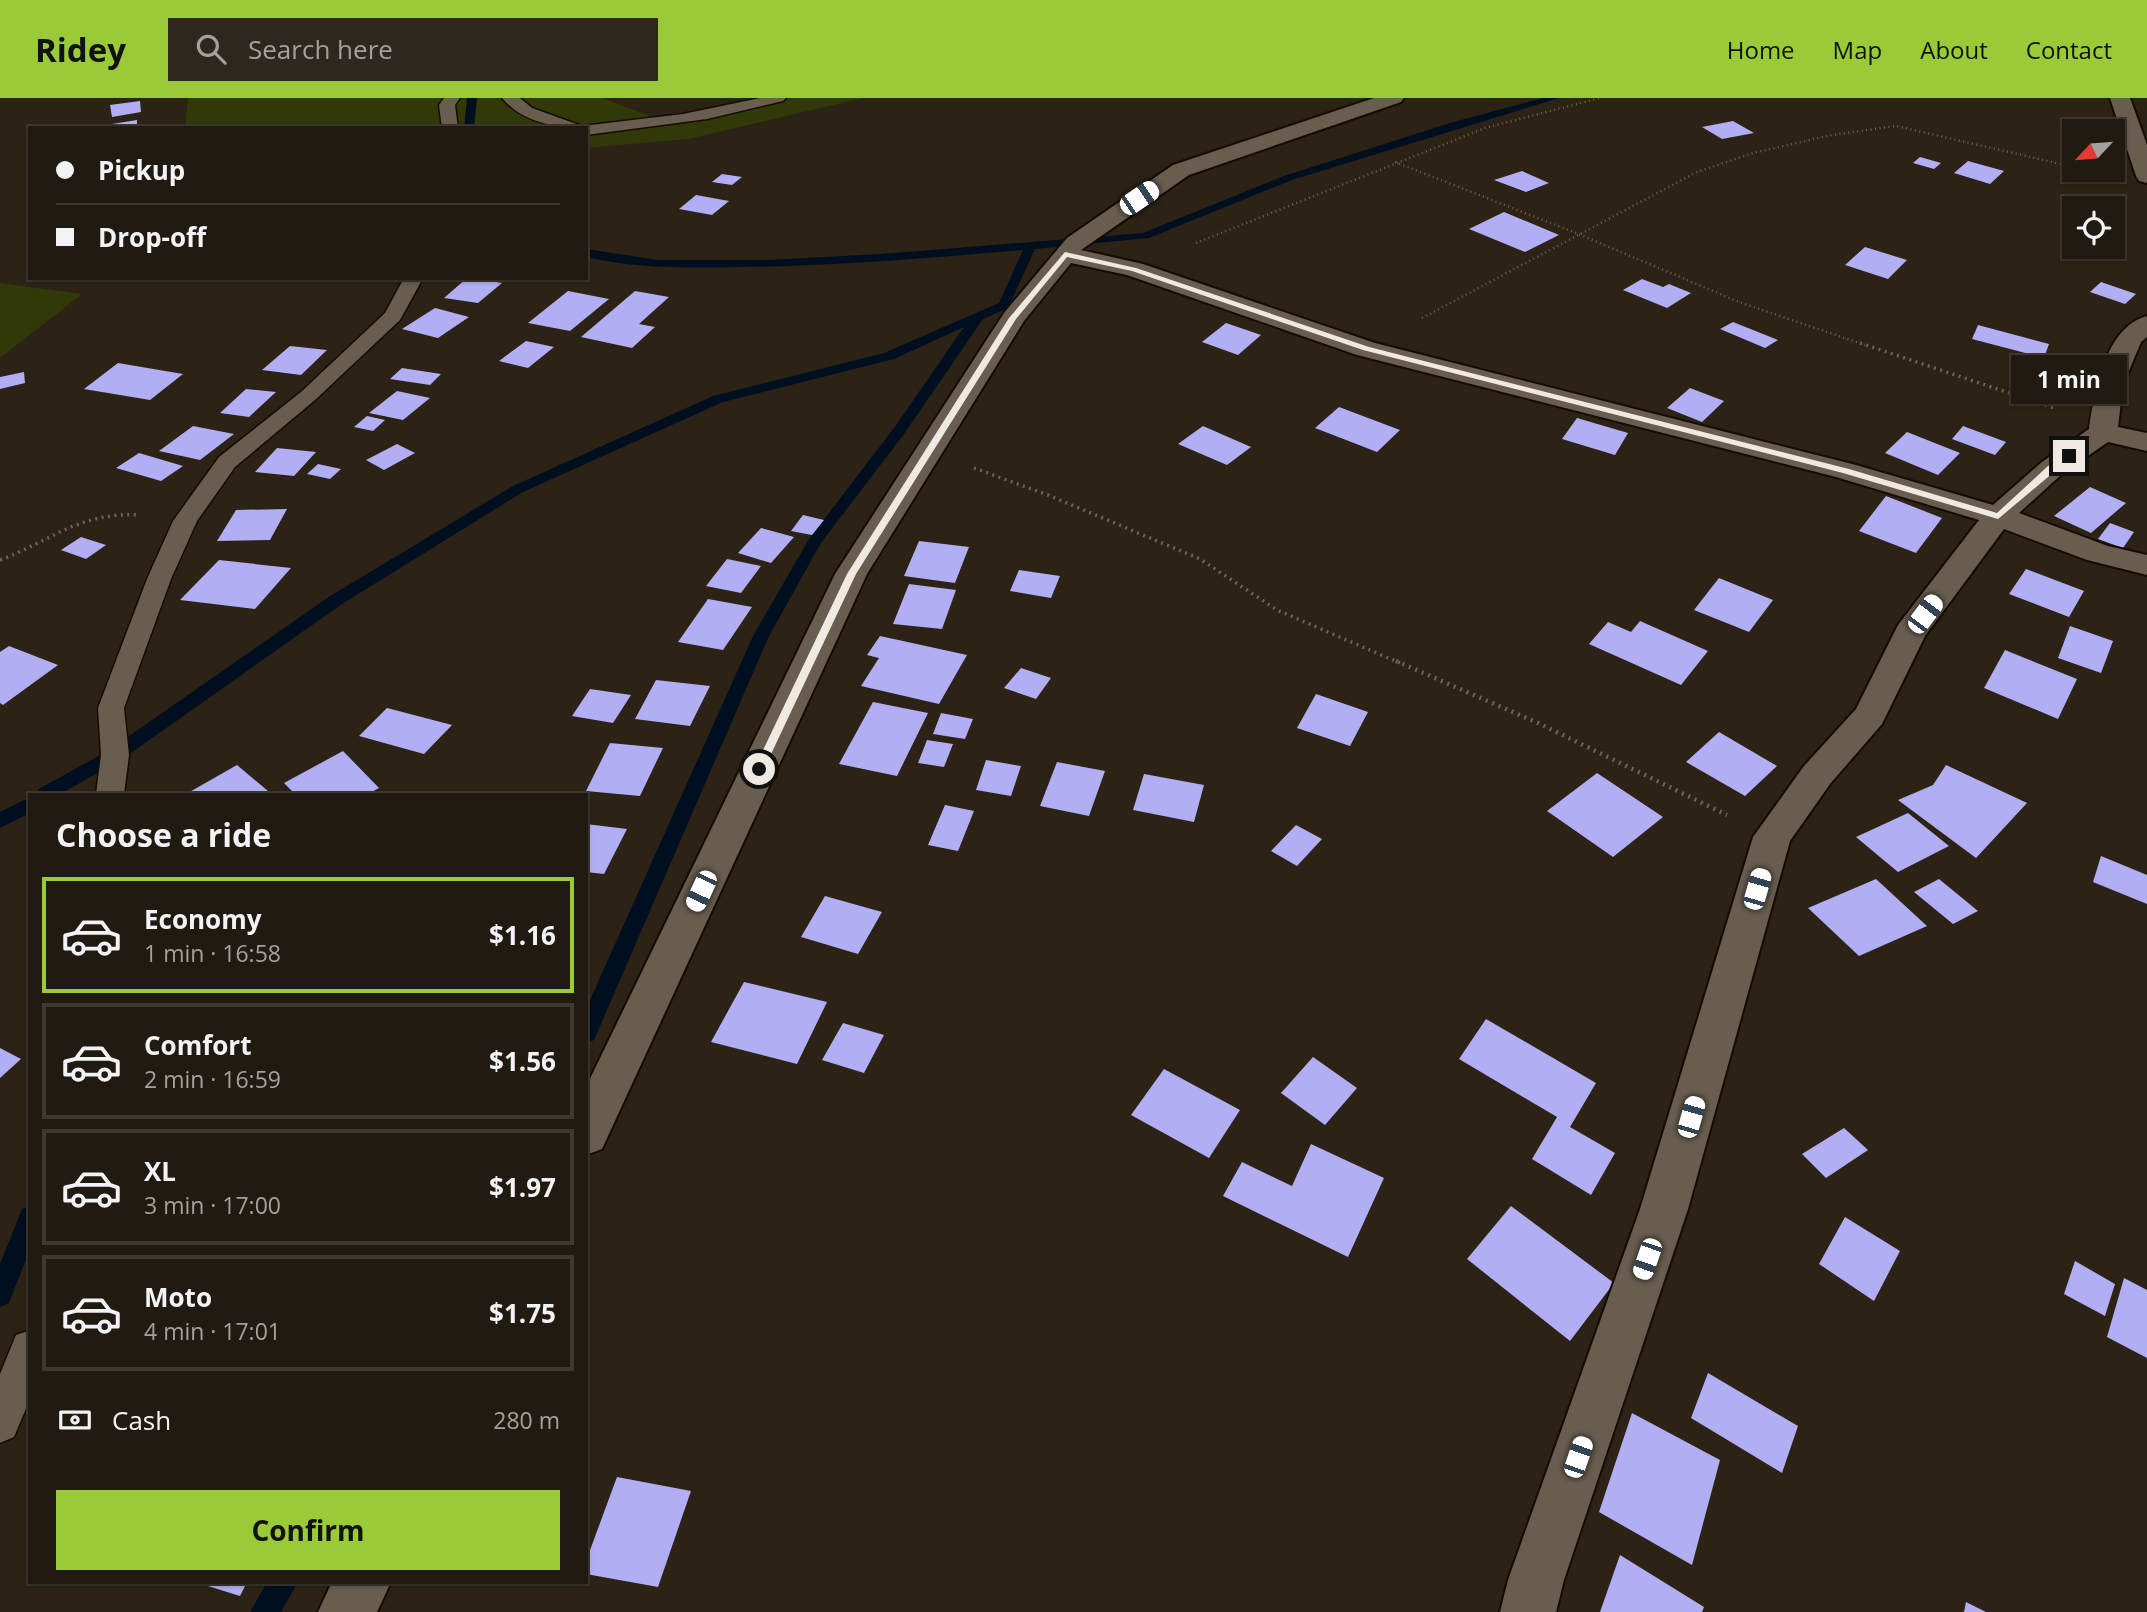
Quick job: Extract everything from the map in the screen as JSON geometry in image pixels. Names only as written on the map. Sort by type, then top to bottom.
[{"type":"street","points":[[588,1131],[851,574],[1013,318],[1075,243],[1181,170],[1394,98]]},
{"type":"street","points":[[2120,98],[2147,176]]},
{"type":"street","points":[[1065,254],[1134,269],[1366,349],[1846,471],[1998,516],[2098,553],[2147,565]]},
{"type":"street","points":[[1528,1612],[1536,1580],[1664,1209],[1772,837],[1817,775],[1870,715],[1910,633],[1998,516],[2052,468],[2103,428],[2109,385],[2130,338],[2147,324]]},
{"type":"street","points":[[2103,428],[2147,442]]},
{"type":"street","points":[[346,1612],[362,1584]]},
{"type":"lane","points":[[450,126],[447,105],[453,98]]},
{"type":"lane","points":[[510,98],[526,111],[569,126]]},
{"type":"lane","points":[[588,130],[666,122],[742,108],[778,98]]},
{"type":"lane","points":[[110,793],[115,755],[111,708],[159,579],[185,521],[227,462],[308,396],[393,316],[413,280]]},
{"type":"lane","points":[[0,1423],[28,1354]]},
{"type":"path","points":[[1134,269],[1485,128],[1600,98]]},
{"type":"path","points":[[1366,349],[1576,233],[1698,172],[1766,150],[1832,135],[1896,126],[2062,164]]},
{"type":"path","points":[[1395,162],[1576,233],[1739,302],[2103,428]]},
{"type":"path","points":[[930,452],[1048,495],[1200,559],[1278,610],[1538,723],[1772,837]]},
{"type":"path","points":[[0,560],[71,523],[120,512],[185,521]]},
{"type":"green space","points":[[188,98],[602,98],[666,122],[778,98],[863,98],[688,139],[588,148],[588,126],[479,126],[469,123],[443,126],[185,126]]},
{"type":"green space","points":[[0,283],[82,294],[0,358]]},
{"type":"building","points":[[140,101],[141,112],[112,117],[110,105]]},
{"type":"building","points":[[137,120],[137,125],[112,124]]},
{"type":"building","points":[[1733,121],[1754,133],[1722,139],[1702,127]]},
{"type":"building","points":[[1920,157],[1941,163],[1934,169],[1913,163]]},
{"type":"building","points":[[1968,161],[2004,171],[1990,184],[1954,173]]},
{"type":"building","points":[[1522,171],[1549,183],[1526,192],[1494,180]]},
{"type":"building","points":[[722,174],[742,177],[732,185],[712,182]]},
{"type":"building","points":[[696,195],[729,201],[712,215],[679,209]]},
{"type":"building","points":[[1504,212],[1559,235],[1525,252],[1469,229]]},
{"type":"building","points":[[1865,247],[1907,260],[1888,279],[1845,265]]},
{"type":"building","points":[[1642,279],[1663,287],[1669,284],[1691,293],[1667,308],[1623,290]]},
{"type":"building","points":[[465,280],[502,283],[478,303],[444,298]]},
{"type":"building","points":[[2101,282],[2136,294],[2125,304],[2090,292]]},
{"type":"building","points":[[568,291],[609,299],[570,331],[528,323]]},
{"type":"building","points":[[635,291],[669,297],[639,324],[655,327],[632,348],[581,337]]},
{"type":"building","points":[[435,308],[469,317],[438,338],[402,329]]},
{"type":"building","points":[[1733,322],[1778,340],[1765,348],[1720,329]]},
{"type":"building","points":[[1226,323],[1261,335],[1238,355],[1202,342]]},
{"type":"building","points":[[1978,325],[2049,344],[2044,358],[1972,339]]},
{"type":"building","points":[[526,341],[554,347],[528,368],[499,361]]},
{"type":"building","points":[[290,346],[327,350],[301,375],[262,370]]},
{"type":"building","points":[[118,363],[183,374],[150,400],[84,389]]},
{"type":"building","points":[[402,368],[441,374],[430,385],[390,379]]},
{"type":"building","points":[[24,372],[25,383],[0,389],[0,377]]},
{"type":"building","points":[[1690,388],[1724,401],[1702,422],[1667,408]]},
{"type":"building","points":[[246,389],[276,392],[249,417],[220,413]]},
{"type":"building","points":[[397,391],[430,398],[403,420],[369,413]]},
{"type":"building","points":[[1339,407],[1400,430],[1377,452],[1315,428]]},
{"type":"building","points":[[367,416],[385,420],[373,431],[354,427]]},
{"type":"building","points":[[1577,418],[1628,433],[1615,455],[1562,439]]},
{"type":"building","points":[[193,426],[234,434],[200,460],[159,451]]},
{"type":"building","points":[[1203,426],[1251,447],[1227,465],[1178,444]]},
{"type":"building","points":[[1963,426],[2006,442],[1995,455],[1952,439]]},
{"type":"building","points":[[1907,432],[1960,453],[1938,475],[1885,453]]},
{"type":"building","points":[[397,444],[415,453],[384,470],[366,460]]},
{"type":"building","points":[[277,448],[316,452],[294,476],[255,472]]},
{"type":"building","points":[[139,453],[183,466],[161,481],[116,468]]},
{"type":"building","points":[[318,464],[341,469],[330,479],[307,474]]},
{"type":"building","points":[[2090,487],[2126,503],[2091,533],[2054,516]]},
{"type":"building","points":[[1886,496],[1942,518],[1916,553],[1859,531]]},
{"type":"building","points":[[287,509],[270,540],[217,541],[236,510]]},
{"type":"building","points":[[803,515],[824,520],[812,535],[791,531]]},
{"type":"building","points":[[2110,523],[2134,532],[2123,548],[2098,539]]},
{"type":"building","points":[[761,528],[794,537],[771,563],[738,553]]},
{"type":"building","points":[[81,537],[106,545],[86,559],[61,550]]},
{"type":"building","points":[[919,541],[969,547],[955,583],[904,576]]},
{"type":"building","points":[[727,559],[761,566],[741,593],[706,586]]},
{"type":"building","points":[[219,560],[291,568],[255,609],[180,600]]},
{"type":"building","points":[[2026,569],[2084,591],[2069,617],[2009,594]]},
{"type":"building","points":[[1019,570],[1060,576],[1051,598],[1010,591]]},
{"type":"building","points":[[1719,578],[1773,600],[1749,632],[1694,610]]},
{"type":"building","points":[[909,584],[956,590],[942,629],[893,624]]},
{"type":"building","points":[[708,599],[752,607],[723,650],[678,642]]},
{"type":"building","points":[[1640,621],[1708,651],[1681,685],[1589,644],[1608,622],[1631,632]]},
{"type":"building","points":[[2070,626],[2113,641],[2101,673],[2058,658]]},
{"type":"building","points":[[880,636],[967,655],[939,704],[861,686],[879,658],[867,655]]},
{"type":"building","points":[[9,646],[58,665],[3,705],[0,703],[0,652]]},
{"type":"building","points":[[2005,650],[2077,679],[2058,719],[1984,688]]},
{"type":"building","points":[[1021,668],[1051,678],[1036,699],[1004,688]]},
{"type":"building","points":[[656,680],[710,686],[690,726],[635,719]]},
{"type":"building","points":[[590,689],[631,695],[613,723],[572,716]]},
{"type":"building","points":[[1316,694],[1368,712],[1350,746],[1297,728]]},
{"type":"building","points":[[873,702],[928,713],[897,776],[839,764]]},
{"type":"building","points":[[387,708],[452,725],[424,754],[359,736]]},
{"type":"building","points":[[941,713],[973,719],[965,739],[933,734]]},
{"type":"building","points":[[1719,732],[1777,766],[1745,796],[1686,762]]},
{"type":"building","points":[[927,740],[953,744],[944,767],[918,763]]},
{"type":"building","points":[[610,743],[663,748],[640,796],[586,791]]},
{"type":"building","points":[[343,751],[379,788],[370,793],[294,793],[284,783]]},
{"type":"building","points":[[986,760],[1021,766],[1011,796],[976,790]]},
{"type":"building","points":[[1057,762],[1105,771],[1089,816],[1040,806]]},
{"type":"building","points":[[237,765],[268,791],[264,793],[188,793]]},
{"type":"building","points":[[1946,765],[2027,803],[1976,858],[1898,800],[1933,785]]},
{"type":"building","points":[[1597,773],[1663,817],[1613,857],[1547,811]]},
{"type":"building","points":[[1144,774],[1204,785],[1194,822],[1133,810]]},
{"type":"building","points":[[945,805],[974,811],[958,851],[928,845]]},
{"type":"building","points":[[1908,813],[1949,846],[1898,872],[1856,837]]},
{"type":"building","points":[[588,824],[627,829],[604,874],[588,872]]},
{"type":"building","points":[[1296,825],[1322,839],[1297,866],[1271,851]]},
{"type":"building","points":[[2101,856],[2147,875],[2147,904],[2093,882]]},
{"type":"building","points":[[1876,879],[1927,926],[1859,956],[1808,908]]},
{"type":"building","points":[[1939,879],[1978,911],[1953,924],[1914,892]]},
{"type":"building","points":[[825,896],[882,912],[858,954],[801,937]]},
{"type":"building","points":[[744,982],[827,1002],[797,1064],[711,1042]]},
{"type":"building","points":[[1486,1019],[1596,1083],[1570,1127],[1615,1153],[1591,1195],[1532,1159],[1557,1117],[1459,1059]]},
{"type":"building","points":[[843,1023],[884,1035],[864,1073],[822,1060]]},
{"type":"building","points":[[0,1048],[21,1059],[0,1078]]},
{"type":"building","points":[[1313,1057],[1357,1088],[1325,1125],[1281,1093]]},
{"type":"building","points":[[1164,1069],[1240,1110],[1209,1158],[1131,1115]]},
{"type":"building","points":[[1844,1128],[1868,1150],[1826,1178],[1802,1154]]},
{"type":"building","points":[[1311,1144],[1384,1178],[1348,1257],[1223,1196],[1242,1162],[1292,1186]]},
{"type":"building","points":[[1511,1206],[1614,1283],[1570,1341],[1467,1259]]},
{"type":"building","points":[[1845,1217],[1900,1251],[1874,1301],[1819,1264]]},
{"type":"building","points":[[2075,1261],[2115,1284],[2105,1316],[2064,1294]]},
{"type":"building","points":[[2124,1278],[2147,1290],[2147,1358],[2107,1337]]},
{"type":"building","points":[[1708,1373],[1798,1426],[1782,1473],[1691,1418]]},
{"type":"building","points":[[1632,1413],[1720,1460],[1692,1565],[1599,1512]]},
{"type":"building","points":[[617,1477],[691,1491],[658,1587],[588,1574],[588,1556]]},
{"type":"building","points":[[1620,1555],[1704,1607],[1702,1612],[1600,1612]]},
{"type":"building","points":[[201,1584],[246,1584],[240,1596]]},
{"type":"building","points":[[1966,1602],[1986,1612],[1964,1612]]},
{"type":"waterway","points":[[469,126],[472,98]]},
{"type":"waterway","points":[[1031,246],[1145,236],[1288,178],[1454,125],[1554,98]]},
{"type":"waterway","points":[[48,793],[115,755],[336,600],[518,489],[718,399],[889,356],[1004,305],[1031,246]]},
{"type":"waterway","points":[[588,253],[658,263],[768,264],[1031,246]]},
{"type":"waterway","points":[[588,1029],[761,636],[814,542],[899,431],[978,317]]},
{"type":"waterway","points":[[0,821],[28,805]]},
{"type":"waterway","points":[[0,1295],[28,1222]]},
{"type":"waterway","points":[[264,1612],[283,1584]]},
{"type":"route","points":[[759,769],[851,574],[1013,318],[1065,254],[1134,269],[1366,349],[1846,471],[1998,516],[2069,456]]}]
